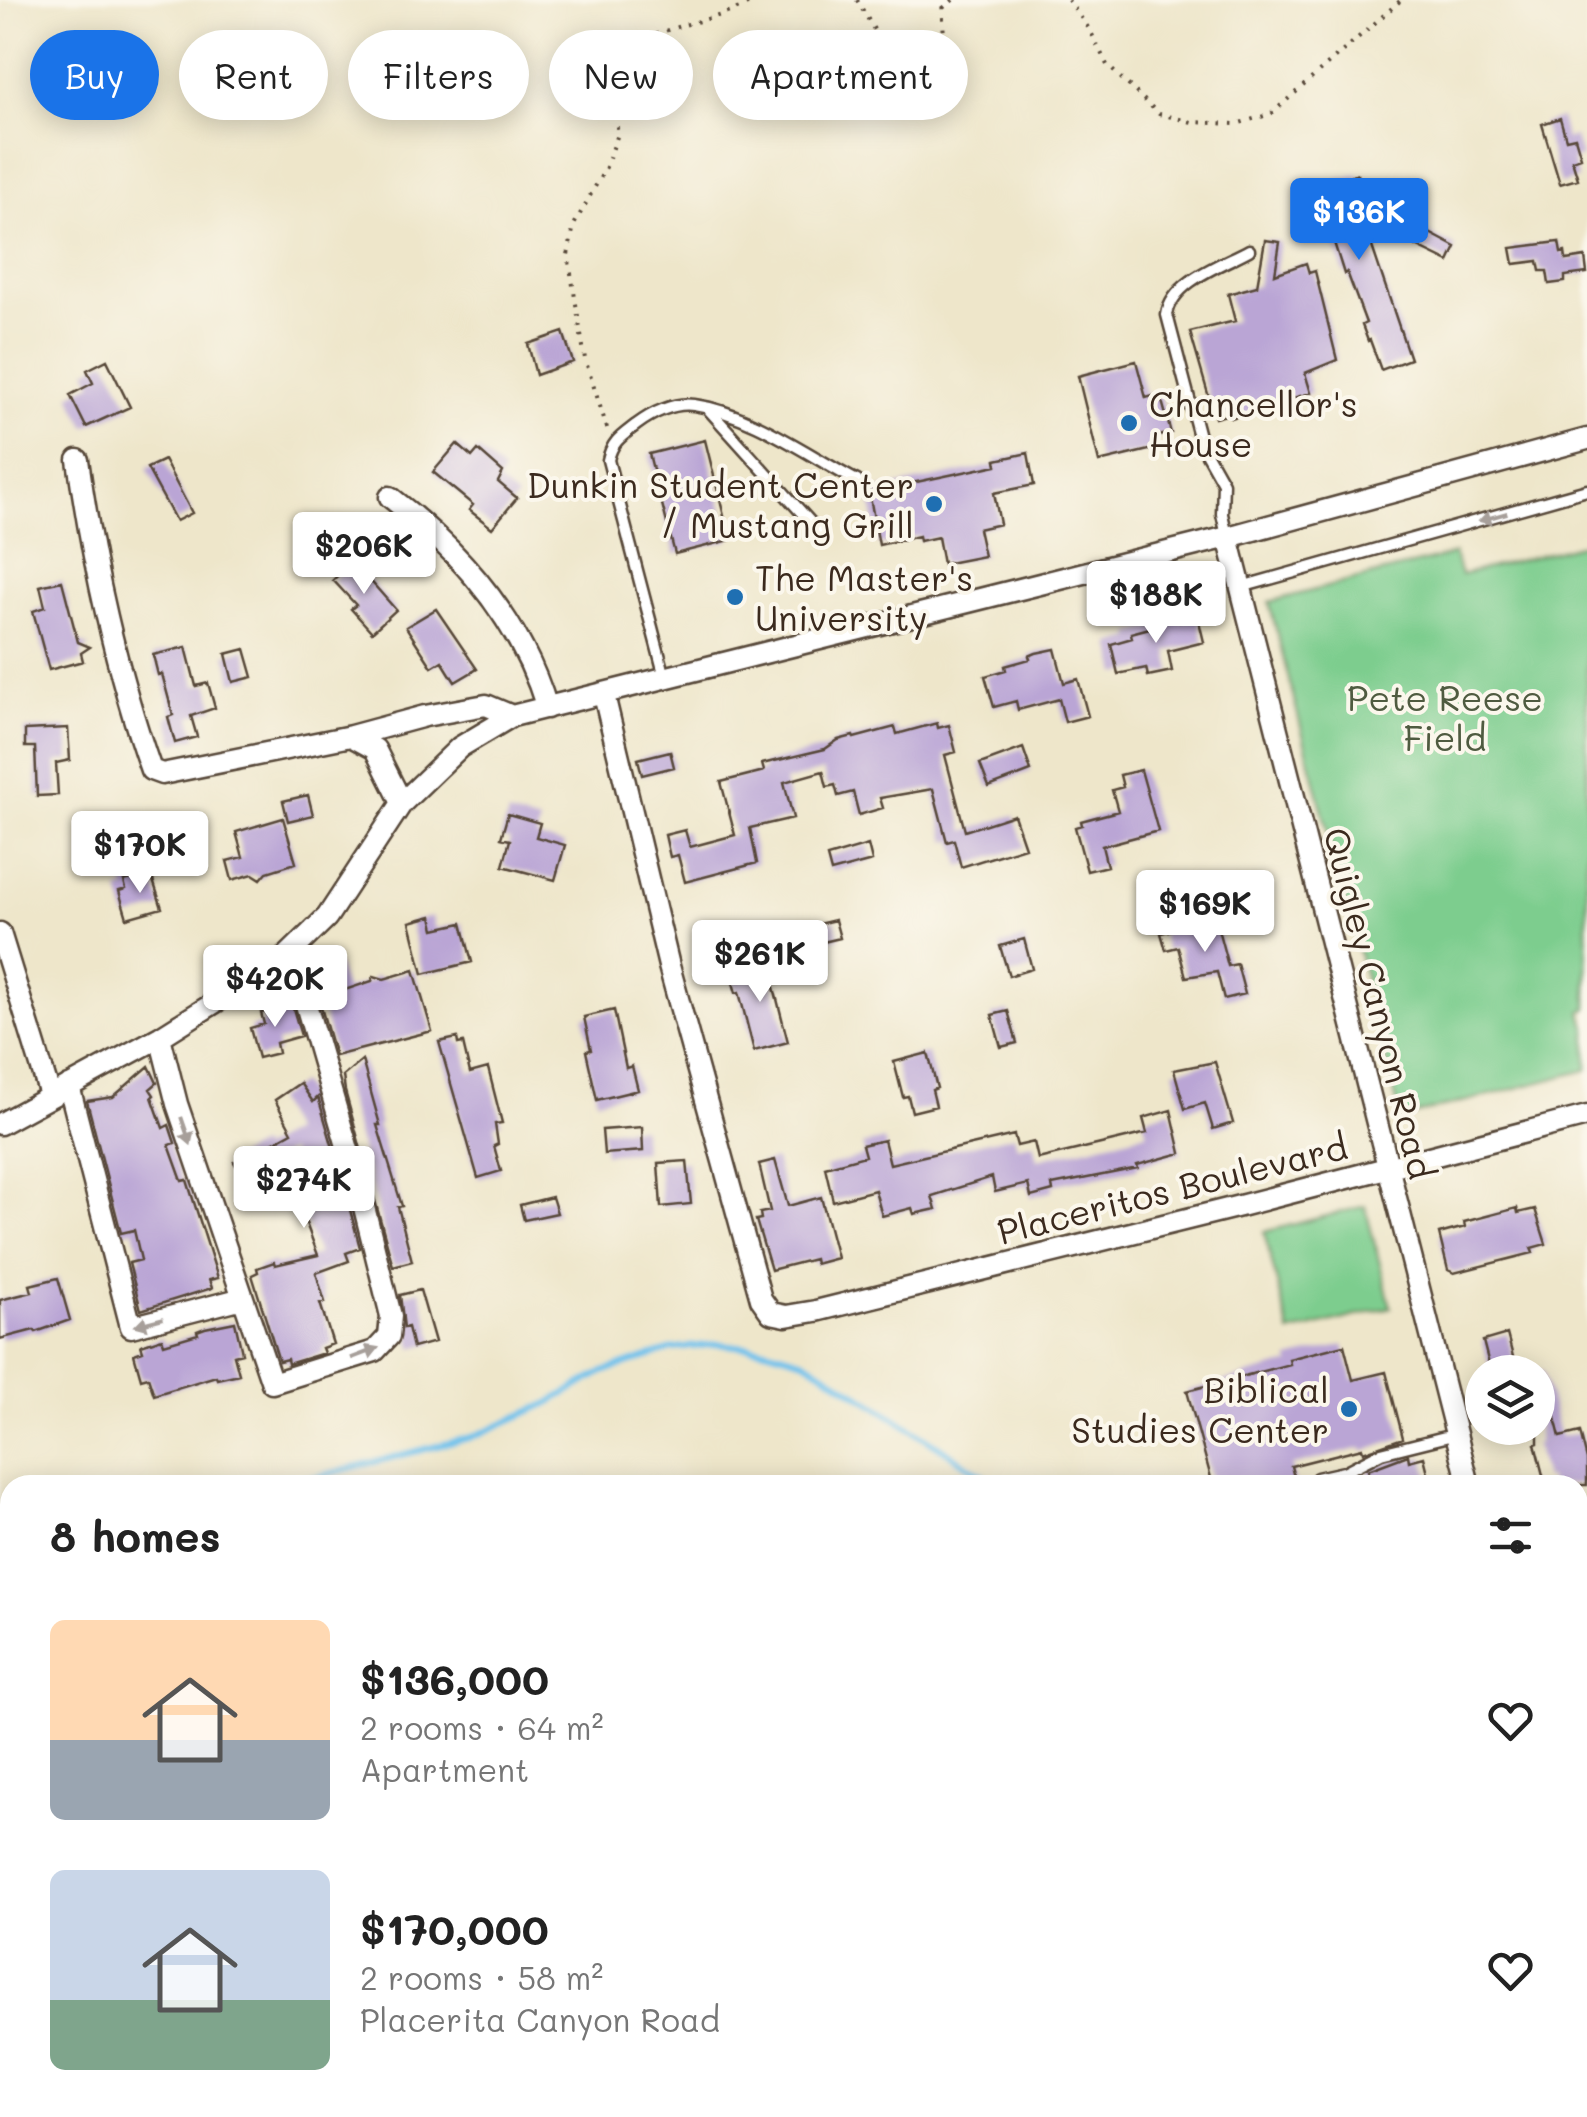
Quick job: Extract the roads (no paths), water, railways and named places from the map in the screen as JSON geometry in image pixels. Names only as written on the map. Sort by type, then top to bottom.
[{"type":"street","points":[[0,1124],[160,1037],[284,959],[326,917],[402,802],[460,747],[512,716],[1228,537],[1587,439]]},
{"type":"street","points":[[78,460],[96,566],[151,770],[162,774],[486,705],[512,716]]},
{"type":"street","points":[[390,497],[435,532],[474,573],[506,620],[547,708]]},
{"type":"street","name":"Quigley Canyon Road","points":[[1228,537],[1465,1475]]},
{"type":"street","name":"Placeritos Boulevard","points":[[604,694],[669,966],[761,1299],[771,1313],[786,1316],[816,1311],[1587,1116]]},
{"type":"street","points":[[350,736],[375,749],[402,802]]},
{"type":"street","points":[[0,933],[59,1090],[131,1327],[243,1298]]},
{"type":"street","points":[[160,1037],[177,1104],[272,1383],[375,1351],[389,1336],[392,1326],[360,1191],[298,977],[284,959]]},
{"type":"lane","points":[[1228,537],[1222,514],[1223,483],[1201,444],[1167,315],[1169,303],[1182,288],[1248,250]]},
{"type":"lane","points":[[665,677],[608,460],[612,444],[648,416],[678,405],[694,405],[735,416],[857,481]]},
{"type":"lane","points":[[708,410],[822,534]]},
{"type":"lane","points":[[1241,587],[1587,490]]},
{"type":"lane","points":[[1330,1475],[1381,1454],[1454,1435]]},
{"type":"waterway","points":[[324,1475],[472,1437],[549,1403],[603,1372],[672,1349],[717,1344],[766,1349],[805,1360],[983,1475]]},
{"type":"place","name":"Chancellor's House","points":[[1129,423]]},
{"type":"place","name":"Dunkin Student Center / Mustang Grill","points":[[934,504]]},
{"type":"place","name":"The Master's University","points":[[735,597]]},
{"type":"place","name":"Biblical Studies Center","points":[[1349,1409]]},
{"type":"park label","name":"Pete Reese Field","points":[[1445,717]]}]
